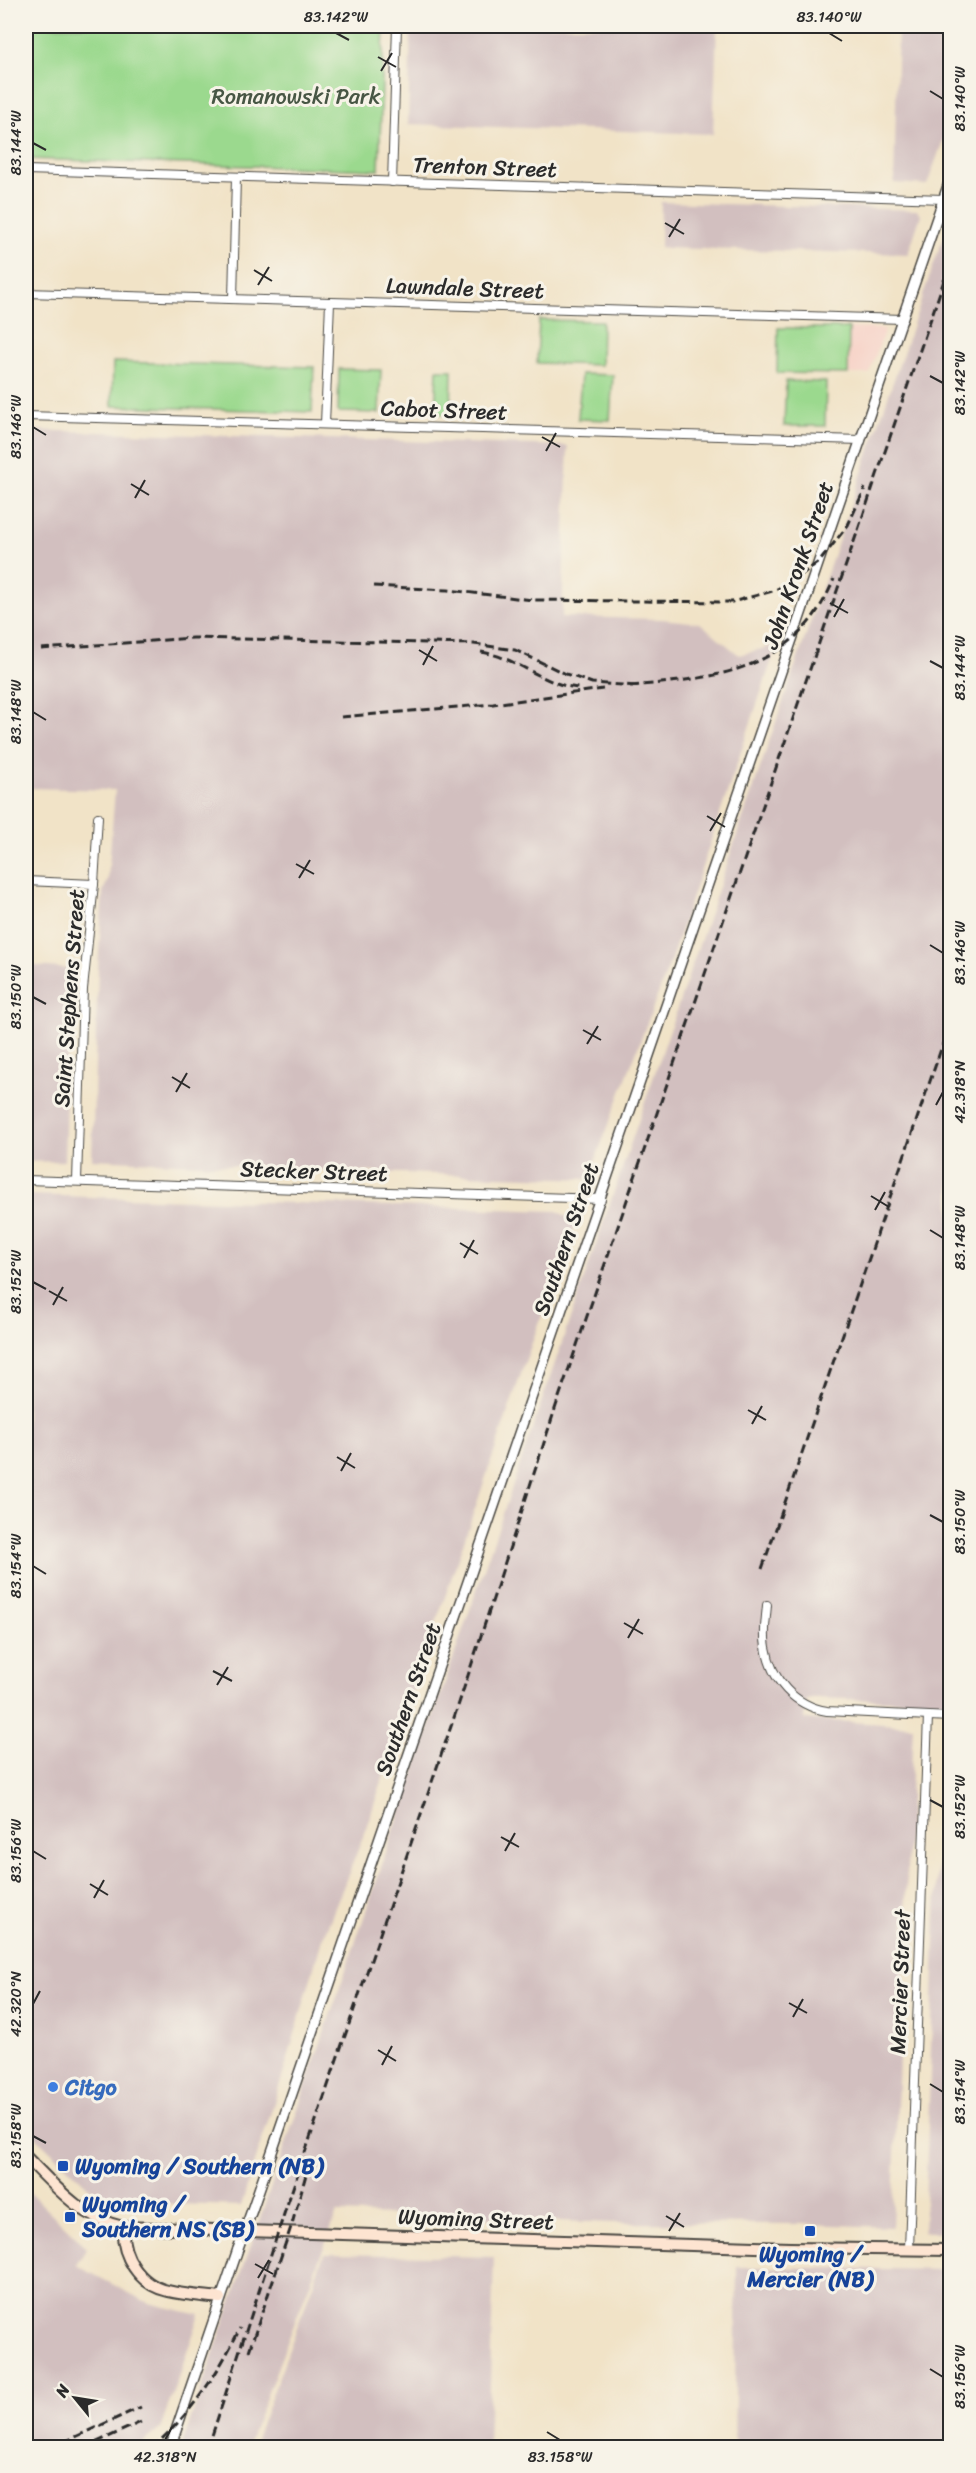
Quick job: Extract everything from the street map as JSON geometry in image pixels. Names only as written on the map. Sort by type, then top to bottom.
[{"type":"main road","name":"Wyoming Street","points":[[26,2157],[87,2213],[99,2220],[123,2227],[790,2248],[951,2250]]},
{"type":"main road","points":[[123,2227],[123,2243],[130,2263],[150,2283],[166,2291],[220,2298]]},
{"type":"street","points":[[392,182],[397,26]]},
{"type":"street","name":"Trenton Street","points":[[26,170],[944,199]]},
{"type":"street","points":[[233,299],[236,177]]},
{"type":"street","name":"John Kronk Street","points":[[681,963],[951,180]]},
{"type":"street","name":"Lawndale Street","points":[[26,293],[903,319]]},
{"type":"street","points":[[325,424],[330,302]]},
{"type":"street","name":"Cabot Street","points":[[26,416],[861,440]]},
{"type":"street","name":"Saint Stephens Street","points":[[77,1181],[83,989],[94,884],[98,817]]},
{"type":"street","points":[[26,881],[94,884]]},
{"type":"street","name":"Southern Street","points":[[170,2448],[681,963]]},
{"type":"street","name":"Stecker Street","points":[[26,1180],[601,1198]]},
{"type":"street","points":[[767,1605],[765,1638],[768,1659],[777,1677],[800,1702],[814,1709],[827,1711],[951,1717]]},
{"type":"street","name":"Mercier Street","points":[[909,2249],[928,1716]]},
{"type":"shaded area","points":[[411,26],[717,26],[713,134],[408,124]]},
{"type":"shaded area","points":[[898,26],[950,26],[950,121],[927,185],[894,183]]},
{"type":"shaded area","points":[[661,202],[917,210],[921,215],[908,254],[660,248]]},
{"type":"shaded area","points":[[950,217],[950,1702],[811,1698],[807,1700],[804,1719],[913,1726],[892,2227],[615,2223],[337,2213],[247,2447],[181,2448]]},
{"type":"shaded area","points":[[849,328],[885,329],[869,374],[848,374]]},
{"type":"shaded area","points":[[26,430],[568,446],[562,617],[662,619],[700,623],[739,655],[777,645],[668,968],[588,1179],[92,1159],[98,968],[103,892],[108,879],[115,790],[26,788]]},
{"type":"shaded area","points":[[26,965],[70,969],[64,1161],[26,1162]]},
{"type":"shaded area","points":[[26,1195],[557,1211],[576,1222],[524,1365],[363,1837],[321,1943],[286,2065],[241,2206],[110,2202],[96,2194],[26,2128]]},
{"type":"shaded area","points":[[943,1730],[950,1731],[950,2232],[924,2232]]},
{"type":"shaded area","points":[[26,2189],[87,2248],[76,2265],[148,2303],[200,2315],[160,2429],[138,2447],[26,2447]]},
{"type":"shaded area","points":[[324,2254],[494,2257],[488,2447],[253,2447]]},
{"type":"shaded area","points":[[737,2267],[950,2270],[950,2447],[734,2447]]},
{"type":"green space","name":"Romanowski Park","points":[[26,26],[384,26],[379,170],[26,159]]},
{"type":"green space","points":[[539,320],[602,321],[601,365],[537,363]]},
{"type":"green space","points":[[778,328],[849,328],[848,374],[777,373]]},
{"type":"green space","points":[[113,362],[314,367],[312,412],[112,406]]},
{"type":"green space","points":[[339,369],[381,370],[379,413],[338,412]]},
{"type":"green space","points":[[437,370],[452,370],[451,414],[435,414]]},
{"type":"green space","points":[[581,374],[613,375],[610,420],[578,419]]},
{"type":"green space","points":[[786,381],[826,382],[825,426],[784,426]]},
{"type":"railway","points":[[208,2448],[285,2211],[459,1703],[556,1406],[950,263]]},
{"type":"railway","points":[[374,586],[448,590],[533,600],[732,602],[773,591],[791,582],[820,561],[848,525],[865,488]]},
{"type":"railway","points":[[630,686],[723,673],[776,652],[798,634],[818,610],[834,579]]},
{"type":"railway","points":[[41,649],[193,638],[474,644],[515,650],[566,674],[592,683],[637,686]]},
{"type":"railway","points":[[481,652],[506,659],[553,682],[578,688]]},
{"type":"railway","points":[[341,717],[493,704],[603,689]]},
{"type":"railway","points":[[762,1569],[950,1023]]},
{"type":"railway","points":[[249,2351],[292,2224],[307,2171]]},
{"type":"railway","points":[[152,2448],[191,2407],[213,2377],[240,2328]]},
{"type":"railway","points":[[51,2448],[141,2407]]},
{"type":"railway","points":[[84,2448],[141,2422]]},
{"type":"place","name":"Citgo","points":[[53,2087]]},
{"type":"place","name":"Wyoming / Southern (NB)","points":[[63,2166]]},
{"type":"place","name":"Wyoming / Southern NS (SB)","points":[[70,2217]]},
{"type":"place","name":"Wyoming / Mercier (NB)","points":[[810,2231]]}]
